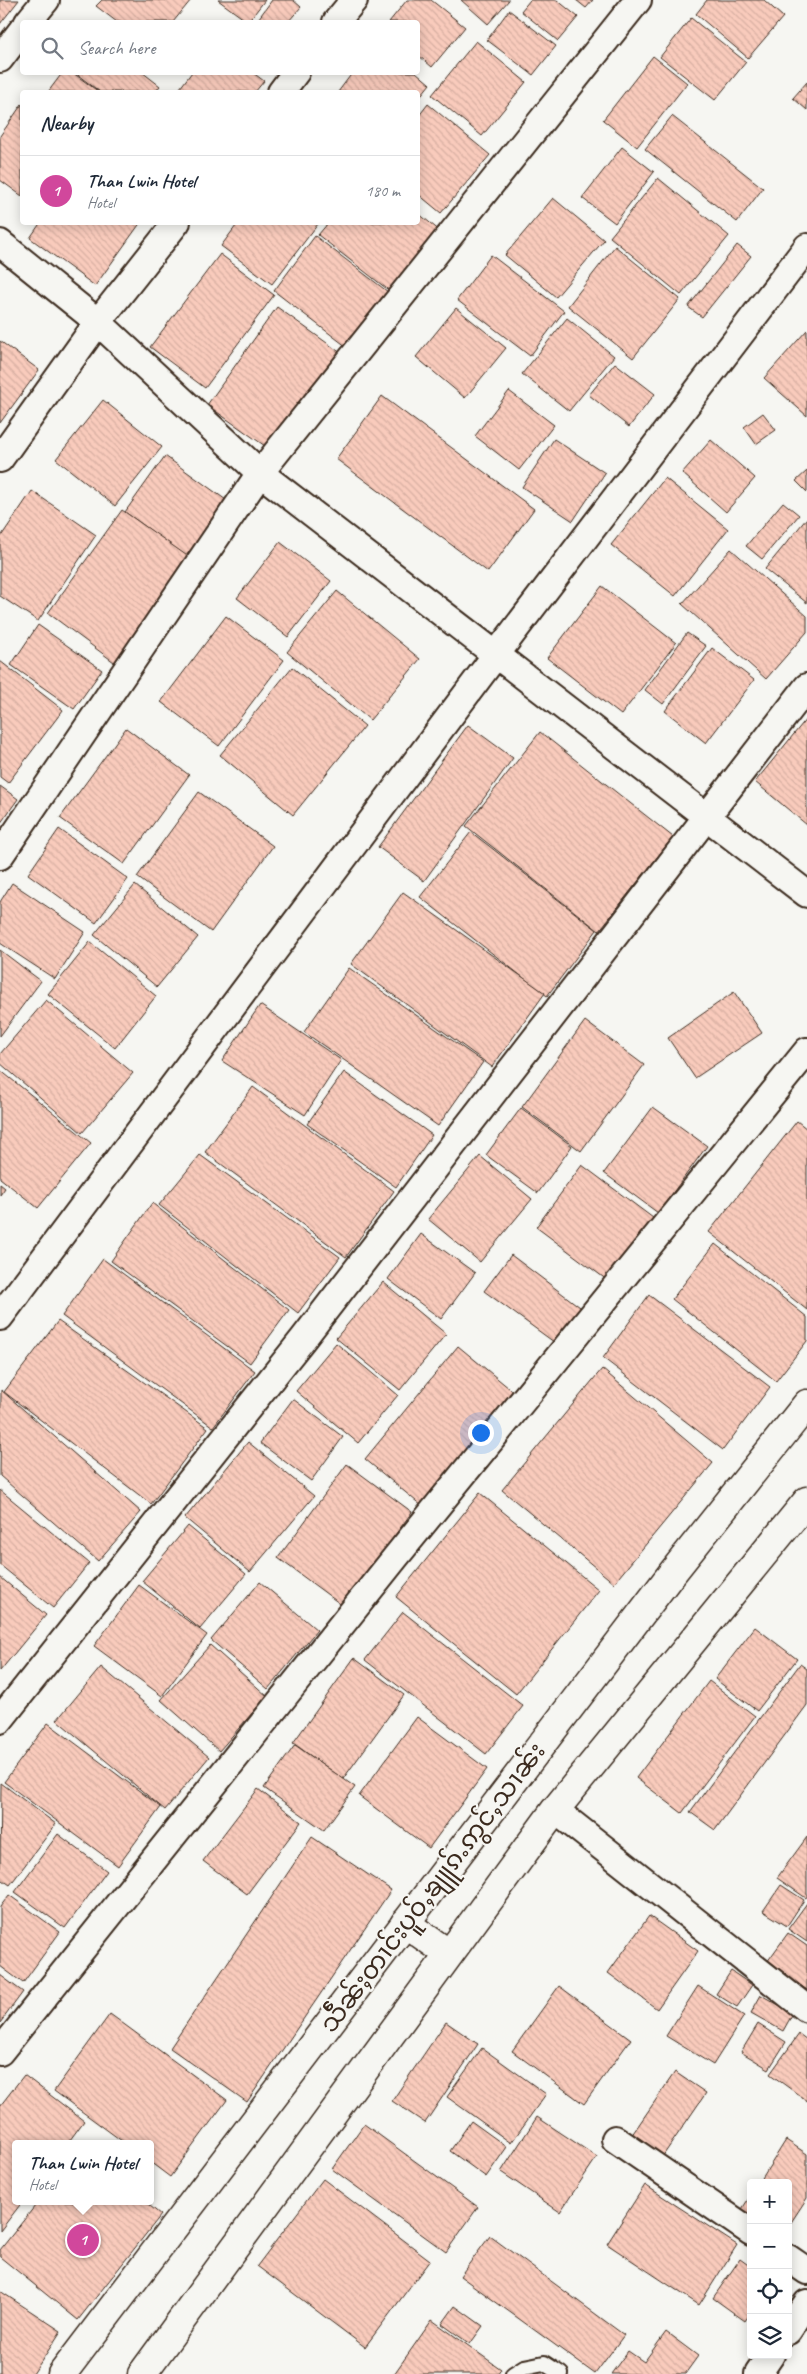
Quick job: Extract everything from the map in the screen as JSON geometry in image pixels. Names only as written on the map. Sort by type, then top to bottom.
[{"type":"highway","name":"သဵႅၼ်ႈတၢင်းပူဝ်ႇၶျူၵ်ႉဢွင်ႇသၢၼ်း","points":[[62,2374],[673,1572],[807,1404]]},
{"type":"highway","name":"သဵႅၼ်ႈတၢင်းပူဝ်ႇၶျူၵ်ႉဢွင်ႇသၢၼ်း","points":[[142,2374],[555,1810],[807,1501]]},
{"type":"highway","points":[[405,1923],[448,1954]]},
{"type":"street","points":[[30,20],[46,0]]},
{"type":"street","points":[[338,20],[354,0]]},
{"type":"street","points":[[0,856],[260,473],[638,0]]},
{"type":"street","points":[[0,58],[20,33]]},
{"type":"street","points":[[282,90],[294,75]]},
{"type":"street","points":[[0,460],[98,322],[175,225]]},
{"type":"street","points":[[0,243],[98,322],[260,473],[494,656],[707,816],[807,894]]},
{"type":"street","points":[[0,1318],[494,656],[807,247]]},
{"type":"street","points":[[0,1720],[303,1339],[807,687]]},
{"type":"street","points":[[0,2052],[402,1550],[807,1051]]},
{"type":"street","points":[[555,1810],[807,2009]]},
{"type":"street","points":[[615,2139],[747,2229]]},
{"type":"street","points":[[792,2261],[807,2271]]},
{"type":"street","points":[[792,2325],[807,2304]]},
{"type":"street","points":[[758,2374],[768,2359]]},
{"type":"lane","points":[[513,2374],[524,2367],[544,2363],[561,2374]]},
{"type":"building","points":[[0,0],[19,0],[0,24]]},
{"type":"building","points":[[102,0],[191,0],[175,20],[114,20],[96,6]]},
{"type":"building","points":[[218,0],[265,0],[250,20],[245,20]]},
{"type":"building","points":[[272,0],[293,0],[301,7],[290,20],[257,20]]},
{"type":"building","points":[[407,0],[431,0],[465,27],[432,67],[420,57],[420,20],[391,20]]},
{"type":"building","points":[[461,0],[509,0],[488,24]]},
{"type":"building","points":[[530,0],[557,0],[578,17],[558,41],[521,11]]},
{"type":"building","points":[[576,0],[593,0],[586,8]]},
{"type":"building","points":[[707,0],[764,0],[783,17],[748,58],[696,14]]},
{"type":"building","points":[[509,10],[556,46],[533,75],[487,40]]},
{"type":"building","points":[[691,18],[746,62],[715,100],[660,57]]},
{"type":"building","points":[[476,41],[526,82],[482,136],[432,95]]},
{"type":"building","points":[[653,56],[687,83],[637,147],[603,120]]},
{"type":"building","points":[[61,75],[76,75],[96,90],[50,90]]},
{"type":"building","points":[[78,75],[146,75],[160,86],[157,90],[97,90]]},
{"type":"building","points":[[190,75],[256,75],[264,81],[257,90],[178,90]]},
{"type":"building","points":[[351,75],[420,75],[430,84],[420,96],[420,90],[340,90]]},
{"type":"building","points":[[807,82],[807,110],[793,98]]},
{"type":"building","points":[[428,104],[490,155],[441,213],[420,196],[420,114]]},
{"type":"building","points":[[20,107],[20,195],[0,180],[0,136]]},
{"type":"building","points":[[672,116],[763,188],[737,222],[645,149]]},
{"type":"building","points":[[622,147],[654,172],[615,223],[582,198]]},
{"type":"building","points":[[658,178],[729,236],[681,295],[610,237]]},
{"type":"building","points":[[553,198],[604,240],[556,297],[505,255]]},
{"type":"building","points":[[420,215],[441,232],[391,292],[318,235],[326,225],[420,225]]},
{"type":"building","points":[[39,225],[139,225],[95,286],[30,238]]},
{"type":"building","points":[[237,225],[317,225],[272,284],[221,246]]},
{"type":"building","points":[[315,236],[388,292],[347,347],[274,291]]},
{"type":"building","points":[[737,245],[751,256],[702,317],[688,307]]},
{"type":"building","points":[[615,246],[680,299],[633,358],[568,306]]},
{"type":"building","points":[[220,254],[274,295],[205,388],[150,347]]},
{"type":"building","points":[[491,255],[564,311],[530,356],[457,300]]},
{"type":"building","points":[[277,307],[345,356],[275,453],[207,405]]},
{"type":"building","points":[[456,308],[506,348],[465,398],[416,357]]},
{"type":"building","points":[[567,318],[614,356],[569,411],[522,374]]},
{"type":"building","points":[[807,330],[807,416],[764,378]]},
{"type":"building","points":[[0,341],[39,370],[0,423]]},
{"type":"building","points":[[615,363],[655,394],[629,427],[589,395]]},
{"type":"building","points":[[509,391],[554,425],[519,470],[475,436]]},
{"type":"building","points":[[382,396],[534,509],[488,572],[336,459]]},
{"type":"building","points":[[103,400],[162,447],[115,506],[56,459]]},
{"type":"building","points":[[763,413],[776,430],[756,444],[744,427]]},
{"type":"building","points":[[554,439],[605,473],[573,521],[522,487]]},
{"type":"building","points":[[711,440],[755,478],[726,512],[682,473]]},
{"type":"building","points":[[165,456],[233,505],[193,561],[125,512]]},
{"type":"building","points":[[807,471],[807,492],[796,481]]},
{"type":"building","points":[[665,478],[728,529],[675,596],[611,545]]},
{"type":"building","points":[[32,491],[96,535],[38,621],[0,596],[0,538]]},
{"type":"building","points":[[783,502],[799,515],[762,559],[746,546]]},
{"type":"building","points":[[122,510],[193,560],[118,665],[48,613]]},
{"type":"building","points":[[807,518],[807,603],[765,569]]},
{"type":"building","points":[[280,542],[331,581],[288,637],[237,598]]},
{"type":"building","points":[[731,549],[807,616],[807,632],[766,679],[682,604]]},
{"type":"building","points":[[602,586],[676,643],[621,715],[547,658]]},
{"type":"building","points":[[337,591],[420,659],[370,720],[287,652]]},
{"type":"building","points":[[226,616],[284,660],[219,746],[161,702]]},
{"type":"building","points":[[38,625],[102,670],[74,709],[11,665]]},
{"type":"building","points":[[687,633],[706,646],[663,704],[645,690]]},
{"type":"building","points":[[712,648],[754,680],[706,743],[665,711]]},
{"type":"building","points":[[0,661],[63,710],[8,783],[0,777]]},
{"type":"building","points":[[292,667],[365,726],[293,815],[220,755]]},
{"type":"building","points":[[807,718],[807,825],[755,782]]},
{"type":"building","points":[[468,725],[513,758],[424,881],[378,847]]},
{"type":"building","points":[[126,728],[189,775],[124,864],[60,818]]},
{"type":"building","points":[[540,732],[673,837],[599,931],[466,826]]},
{"type":"building","points":[[0,786],[18,799],[0,824]]},
{"type":"building","points":[[199,792],[273,846],[211,932],[137,877]]},
{"type":"building","points":[[59,829],[128,879],[96,923],[28,874]]},
{"type":"building","points":[[471,832],[597,930],[547,996],[420,897]]},
{"type":"building","points":[[12,883],[85,932],[55,979],[0,943],[0,902]]},
{"type":"building","points":[[135,885],[198,937],[157,987],[94,935]]},
{"type":"building","points":[[403,892],[545,993],[492,1067],[351,964]]},
{"type":"building","points":[[90,942],[156,996],[115,1048],[48,994]]},
{"type":"building","points":[[0,950],[41,981],[0,1036]]},
{"type":"building","points":[[349,968],[483,1062],[438,1126],[304,1032]]},
{"type":"building","points":[[734,992],[762,1033],[695,1078],[668,1038]]},
{"type":"building","points":[[46,1000],[133,1073],[82,1133],[0,1063],[0,1054]]},
{"type":"building","points":[[260,1005],[341,1060],[305,1115],[222,1061]]},
{"type":"building","points":[[585,1021],[644,1065],[581,1151],[522,1107]]},
{"type":"building","points":[[0,1070],[91,1143],[38,1208],[0,1178]]},
{"type":"building","points":[[344,1072],[432,1135],[396,1187],[307,1124]]},
{"type":"building","points":[[253,1087],[394,1191],[346,1257],[205,1152]]},
{"type":"building","points":[[653,1107],[707,1146],[658,1213],[604,1173]]},
{"type":"building","points":[[521,1108],[572,1146],[538,1193],[486,1155]]},
{"type":"building","points":[[797,1121],[807,1129],[807,1310],[709,1232]]},
{"type":"building","points":[[200,1155],[340,1257],[298,1313],[159,1205]]},
{"type":"building","points":[[480,1156],[532,1199],[480,1262],[428,1219]]},
{"type":"building","points":[[582,1165],[657,1221],[611,1283],[536,1227]]},
{"type":"building","points":[[0,1184],[5,1188],[0,1195]]},
{"type":"building","points":[[152,1203],[289,1310],[250,1363],[111,1261]]},
{"type":"building","points":[[421,1234],[475,1273],[441,1319],[388,1279]]},
{"type":"building","points":[[715,1244],[807,1317],[807,1341],[776,1381],[672,1299]]},
{"type":"building","points":[[511,1255],[584,1310],[558,1345],[484,1291]]},
{"type":"building","points":[[103,1259],[255,1371],[213,1427],[62,1316]]},
{"type":"building","points":[[383,1282],[446,1334],[400,1390],[336,1338]]},
{"type":"building","points":[[649,1295],[770,1387],[723,1450],[603,1358]]},
{"type":"building","points":[[58,1321],[208,1428],[151,1504],[4,1392]]},
{"type":"building","points":[[336,1343],[398,1395],[358,1443],[296,1391]]},
{"type":"building","points":[[458,1346],[521,1398],[428,1511],[365,1459]]},
{"type":"building","points":[[602,1369],[713,1463],[614,1583],[502,1490]]},
{"type":"building","points":[[1,1390],[141,1512],[98,1561],[0,1476]]},
{"type":"building","points":[[293,1399],[343,1437],[311,1481],[260,1443]]},
{"type":"building","points":[[248,1442],[314,1496],[250,1572],[185,1518]]},
{"type":"building","points":[[347,1464],[412,1512],[343,1606],[278,1558]]},
{"type":"building","points":[[0,1490],[89,1563],[53,1608],[0,1565]]},
{"type":"building","points":[[480,1493],[599,1590],[516,1694],[396,1597]]},
{"type":"building","points":[[188,1526],[246,1574],[200,1629],[142,1581]]},
{"type":"building","points":[[0,1577],[46,1615],[0,1671]]},
{"type":"building","points":[[260,1582],[317,1630],[268,1689],[211,1640]]},
{"type":"building","points":[[139,1585],[207,1635],[162,1696],[94,1646]]},
{"type":"building","points":[[403,1612],[523,1706],[486,1754],[365,1660]]},
{"type":"building","points":[[755,1627],[797,1659],[757,1711],[715,1679]]},
{"type":"building","points":[[210,1645],[267,1696],[219,1751],[161,1700]]},
{"type":"building","points":[[354,1658],[404,1695],[343,1779],[293,1743]]},
{"type":"building","points":[[800,1664],[807,1669],[807,1705],[715,1830],[690,1812]]},
{"type":"building","points":[[101,1667],[209,1757],[165,1810],[57,1720]]},
{"type":"building","points":[[709,1681],[755,1716],[682,1813],[636,1778]]},
{"type":"building","points":[[417,1717],[487,1769],[429,1848],[359,1796]]},
{"type":"building","points":[[48,1723],[161,1807],[118,1866],[4,1782]]},
{"type":"building","points":[[295,1745],[355,1787],[324,1830],[264,1788]]},
{"type":"building","points":[[1,1783],[56,1824],[10,1885],[0,1878]]},
{"type":"building","points":[[258,1789],[301,1822],[247,1894],[203,1861]]},
{"type":"building","points":[[58,1834],[107,1871],[65,1928],[15,1892]]},
{"type":"building","points":[[312,1837],[391,1890],[247,2102],[170,2048]]},
{"type":"building","points":[[807,1837],[807,1896],[806,1898],[777,1878]]},
{"type":"building","points":[[781,1885],[804,1900],[787,1926],[763,1911]]},
{"type":"building","points":[[9,1895],[60,1932],[23,1983],[0,1966],[0,1907]]},
{"type":"building","points":[[807,1903],[807,1942],[788,1929]]},
{"type":"building","points":[[649,1916],[698,1951],[657,2009],[608,1973]]},
{"type":"building","points":[[788,1933],[807,1946],[807,1990],[767,1962]]},
{"type":"building","points":[[731,1971],[752,1985],[737,2007],[716,1994]]},
{"type":"building","points":[[0,1975],[23,1992],[0,2023]]},
{"type":"building","points":[[559,1986],[631,2039],[584,2104],[512,2051]]},
{"type":"building","points":[[698,1986],[744,2016],[713,2065],[666,2036]]},
{"type":"building","points":[[761,1995],[793,2013],[783,2031],[751,2013]]},
{"type":"building","points":[[110,2014],[227,2100],[170,2177],[154,2165],[154,2140],[121,2140],[54,2091]]},
{"type":"building","points":[[446,2022],[478,2044],[425,2123],[392,2101]]},
{"type":"building","points":[[758,2024],[786,2042],[769,2069],[741,2052]]},
{"type":"building","points":[[799,2034],[807,2040],[807,2101],[770,2074]]},
{"type":"building","points":[[482,2048],[546,2094],[511,2143],[447,2097]]},
{"type":"building","points":[[675,2072],[706,2093],[658,2163],[627,2142]]},
{"type":"building","points":[[24,2075],[84,2121],[70,2140],[12,2140],[12,2205],[20,2205],[0,2231],[0,2106]]},
{"type":"building","points":[[537,2117],[597,2157],[560,2212],[501,2172]]},
{"type":"building","points":[[471,2121],[507,2147],[486,2177],[450,2151]]},
{"type":"building","points":[[364,2124],[478,2207],[446,2252],[332,2169]]},
{"type":"building","points":[[786,2140],[807,2154],[807,2198],[792,2221],[792,2179],[762,2179]]},
{"type":"building","points":[[323,2179],[430,2260],[365,2347],[257,2266]]},
{"type":"building","points":[[645,2185],[737,2245],[699,2305],[607,2244]]},
{"type":"building","points":[[747,2201],[747,2228],[735,2220]]},
{"type":"building","points":[[36,2205],[149,2205],[161,2215],[78,2320],[0,2257],[0,2250]]},
{"type":"building","points":[[490,2236],[624,2335],[595,2374],[460,2276]]},
{"type":"building","points":[[740,2259],[747,2264],[747,2318],[745,2321],[713,2298]]},
{"type":"building","points":[[0,2291],[61,2331],[33,2374],[0,2374]]},
{"type":"building","points":[[455,2306],[483,2326],[470,2344],[442,2324]]},
{"type":"building","points":[[432,2320],[501,2369],[498,2374],[394,2374]]},
{"type":"building","points":[[666,2332],[698,2356],[685,2374],[611,2374],[628,2351],[644,2362]]},
{"type":"place","name":"Than Lwin Hotel","points":[[83,2240]]}]
